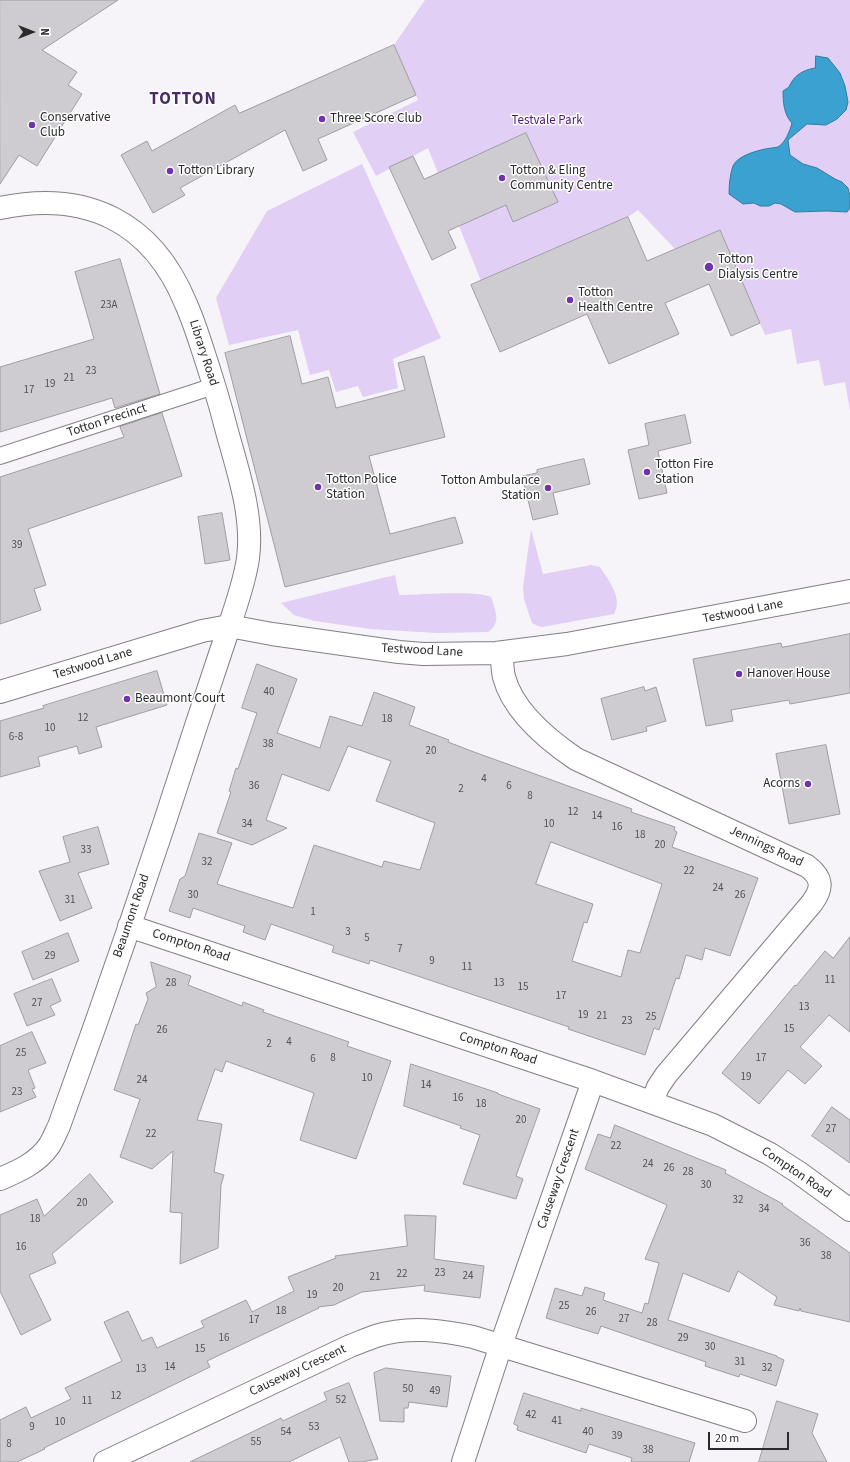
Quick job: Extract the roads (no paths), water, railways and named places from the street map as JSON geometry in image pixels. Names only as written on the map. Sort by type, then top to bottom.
[{"type":"street","name":"Library Road","points":[[0,208],[44,203],[75,205],[104,214],[132,230],[148,243],[160,257],[178,286],[193,323],[214,386],[247,511],[250,543],[248,562],[229,626]]},
{"type":"street","name":"Totton Precinct","points":[[0,456],[214,386]]},
{"type":"street","name":"Testwood Lane","points":[[0,692],[202,631],[229,626],[399,652],[423,654],[502,652],[567,644],[850,591]]},
{"type":"street","name":"Beaumont Road","points":[[0,1179],[21,1170],[40,1157],[50,1145],[59,1126],[129,926],[229,626]]},
{"type":"street","name":"Jennings Road","points":[[502,652],[504,677],[514,698],[540,731],[557,746],[576,759],[807,866],[819,878],[819,890],[812,903],[666,1075],[658,1087],[652,1102]]},
{"type":"street","name":"Compton Road","points":[[129,926],[593,1081],[713,1126],[770,1154],[798,1172],[850,1210]]},
{"type":"street","name":"Causeway Crescent","points":[[463,1462],[501,1345],[593,1081]]},
{"type":"street","name":"Causeway Crescent","points":[[105,1462],[350,1346],[375,1336],[398,1331],[423,1329],[450,1332],[501,1345],[745,1421]]},
{"type":"water","points":[[816,56],[828,58],[840,73],[845,86],[848,102],[846,110],[837,119],[826,125],[807,124],[788,140],[790,155],[803,164],[817,168],[842,182],[848,188],[850,208],[847,212],[795,212],[781,204],[775,203],[769,206],[760,206],[754,203],[743,204],[729,194],[733,166],[738,159],[747,154],[778,147],[783,143],[789,133],[792,123],[786,112],[783,91],[789,87],[796,76],[807,70],[815,68]]},
{"type":"place","name":"Three Score Club","points":[[322,119]]},
{"type":"place","name":"Conservative Club","points":[[32,125]]},
{"type":"place","name":"Totton Library","points":[[170,171]]},
{"type":"place","name":"Totton & Eling Community Centre","points":[[502,178]]},
{"type":"place","name":"Totton Dialysis Centre","points":[[709,267]]},
{"type":"place","name":"Totton Health Centre","points":[[570,300]]},
{"type":"place","name":"Totton Fire Station","points":[[647,472]]},
{"type":"place","name":"Totton Police Station","points":[[318,487]]},
{"type":"place","name":"Totton Ambulance Station","points":[[548,488]]},
{"type":"place","name":"Hanover House","points":[[739,674]]},
{"type":"place","name":"Beaumont Court","points":[[127,699]]},
{"type":"place","name":"Acorns","points":[[808,784]]},
{"type":"district","name":"TOTTON","points":[[183,100]]},
{"type":"park label","name":"Testvale Park","points":[[547,121]]}]
